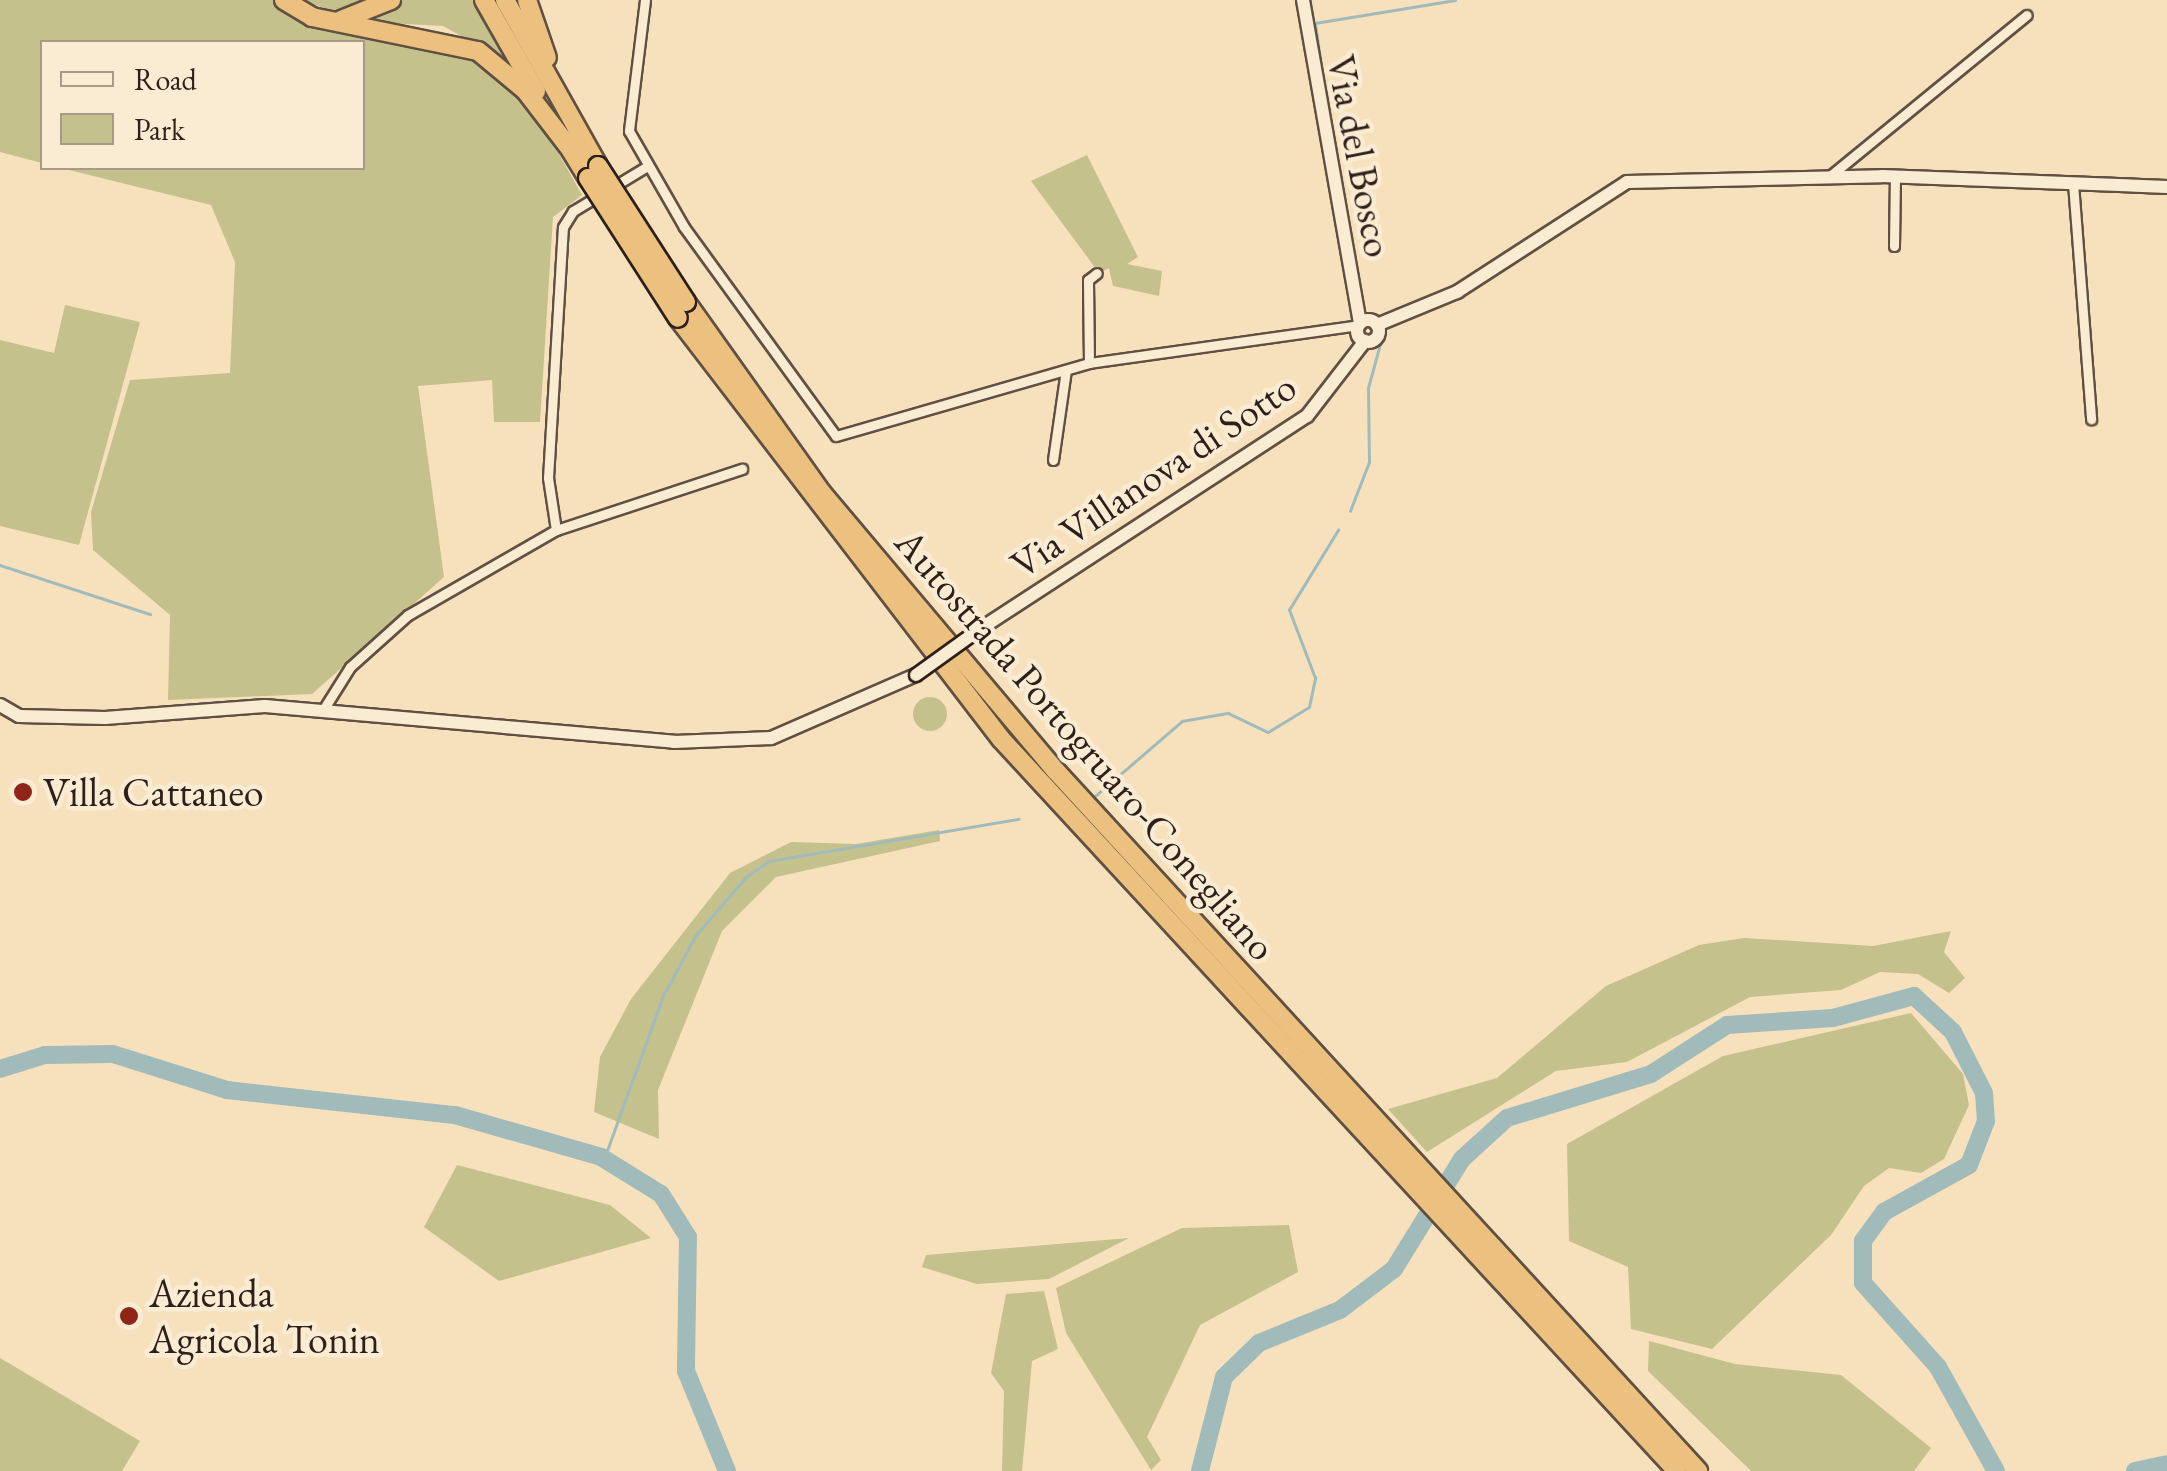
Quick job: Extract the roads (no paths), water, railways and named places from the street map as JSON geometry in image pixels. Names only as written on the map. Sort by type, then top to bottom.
[{"type":"highway","points":[[284,0],[330,22],[444,37],[478,51],[574,139]]},
{"type":"highway","points":[[330,22],[391,0]]},
{"type":"highway","name":"Autostrada Portogruaro-Conegliano","points":[[484,0],[682,310],[921,644],[1050,778],[1639,1418],[1698,1471]]},
{"type":"highway","name":"Autostrada Portogruaro-Conegliano","points":[[505,0],[574,139]]},
{"type":"highway","points":[[527,0],[574,139]]},
{"type":"highway","name":"Autostrada Portogruaro-Conegliano","points":[[1639,1418],[1677,1471]]},
{"type":"street","points":[[645,0],[629,130],[646,167],[836,436],[1090,363],[1360,324],[1377,325],[1458,292],[1628,182],[1830,176],[2167,187]]},
{"type":"street","name":"Via del Bosco","points":[[1303,0],[1366,341]]},
{"type":"street","points":[[1830,176],[2026,15]]},
{"type":"street","points":[[556,530],[548,478],[563,227],[646,167]]},
{"type":"street","points":[[1894,246],[1895,178]]},
{"type":"street","points":[[2073,183],[2091,419]]},
{"type":"street","points":[[1090,363],[1088,280],[1097,273]]},
{"type":"street","name":"Via Villanova di Sotto","points":[[0,705],[19,716],[323,710],[674,742],[770,738],[916,675],[980,629],[1308,416],[1377,325]]},
{"type":"street","points":[[1052,460],[1066,370]]},
{"type":"street","points":[[323,710],[350,667],[408,615],[556,530],[742,469]]},
{"type":"waterway","points":[[1321,68],[1315,23],[1455,0]]},
{"type":"waterway","points":[[1350,511],[1369,462],[1368,388],[1380,344]]},
{"type":"waterway","points":[[1094,797],[1182,721],[1228,713],[1268,732],[1309,707],[1315,678],[1289,610],[1338,530]]},
{"type":"waterway","points":[[0,565],[150,614]]},
{"type":"waterway","points":[[604,1159],[663,996],[695,936],[747,876],[769,861],[1018,819]]},
{"type":"waterway","points":[[1200,1471],[1224,1377],[1259,1343],[1340,1310],[1394,1269],[1462,1159],[1507,1118],[1651,1074],[1727,1025],[1833,1018],[1914,996],[1953,1032],[1984,1093],[1986,1121],[1969,1165],[1884,1212],[1863,1241],[1863,1283],[1938,1367],[1996,1471]]},
{"type":"waterway","points":[[0,1069],[45,1055],[113,1054],[227,1090],[455,1115],[601,1157],[661,1194],[688,1237],[686,1371],[727,1471]]},
{"type":"waterway","points":[[2135,1471],[2167,1464]]},
{"type":"place","name":"Villa Cattaneo","points":[[23,792]]},
{"type":"place","name":"Azienda Agricola Tonin","points":[[129,1316]]}]
